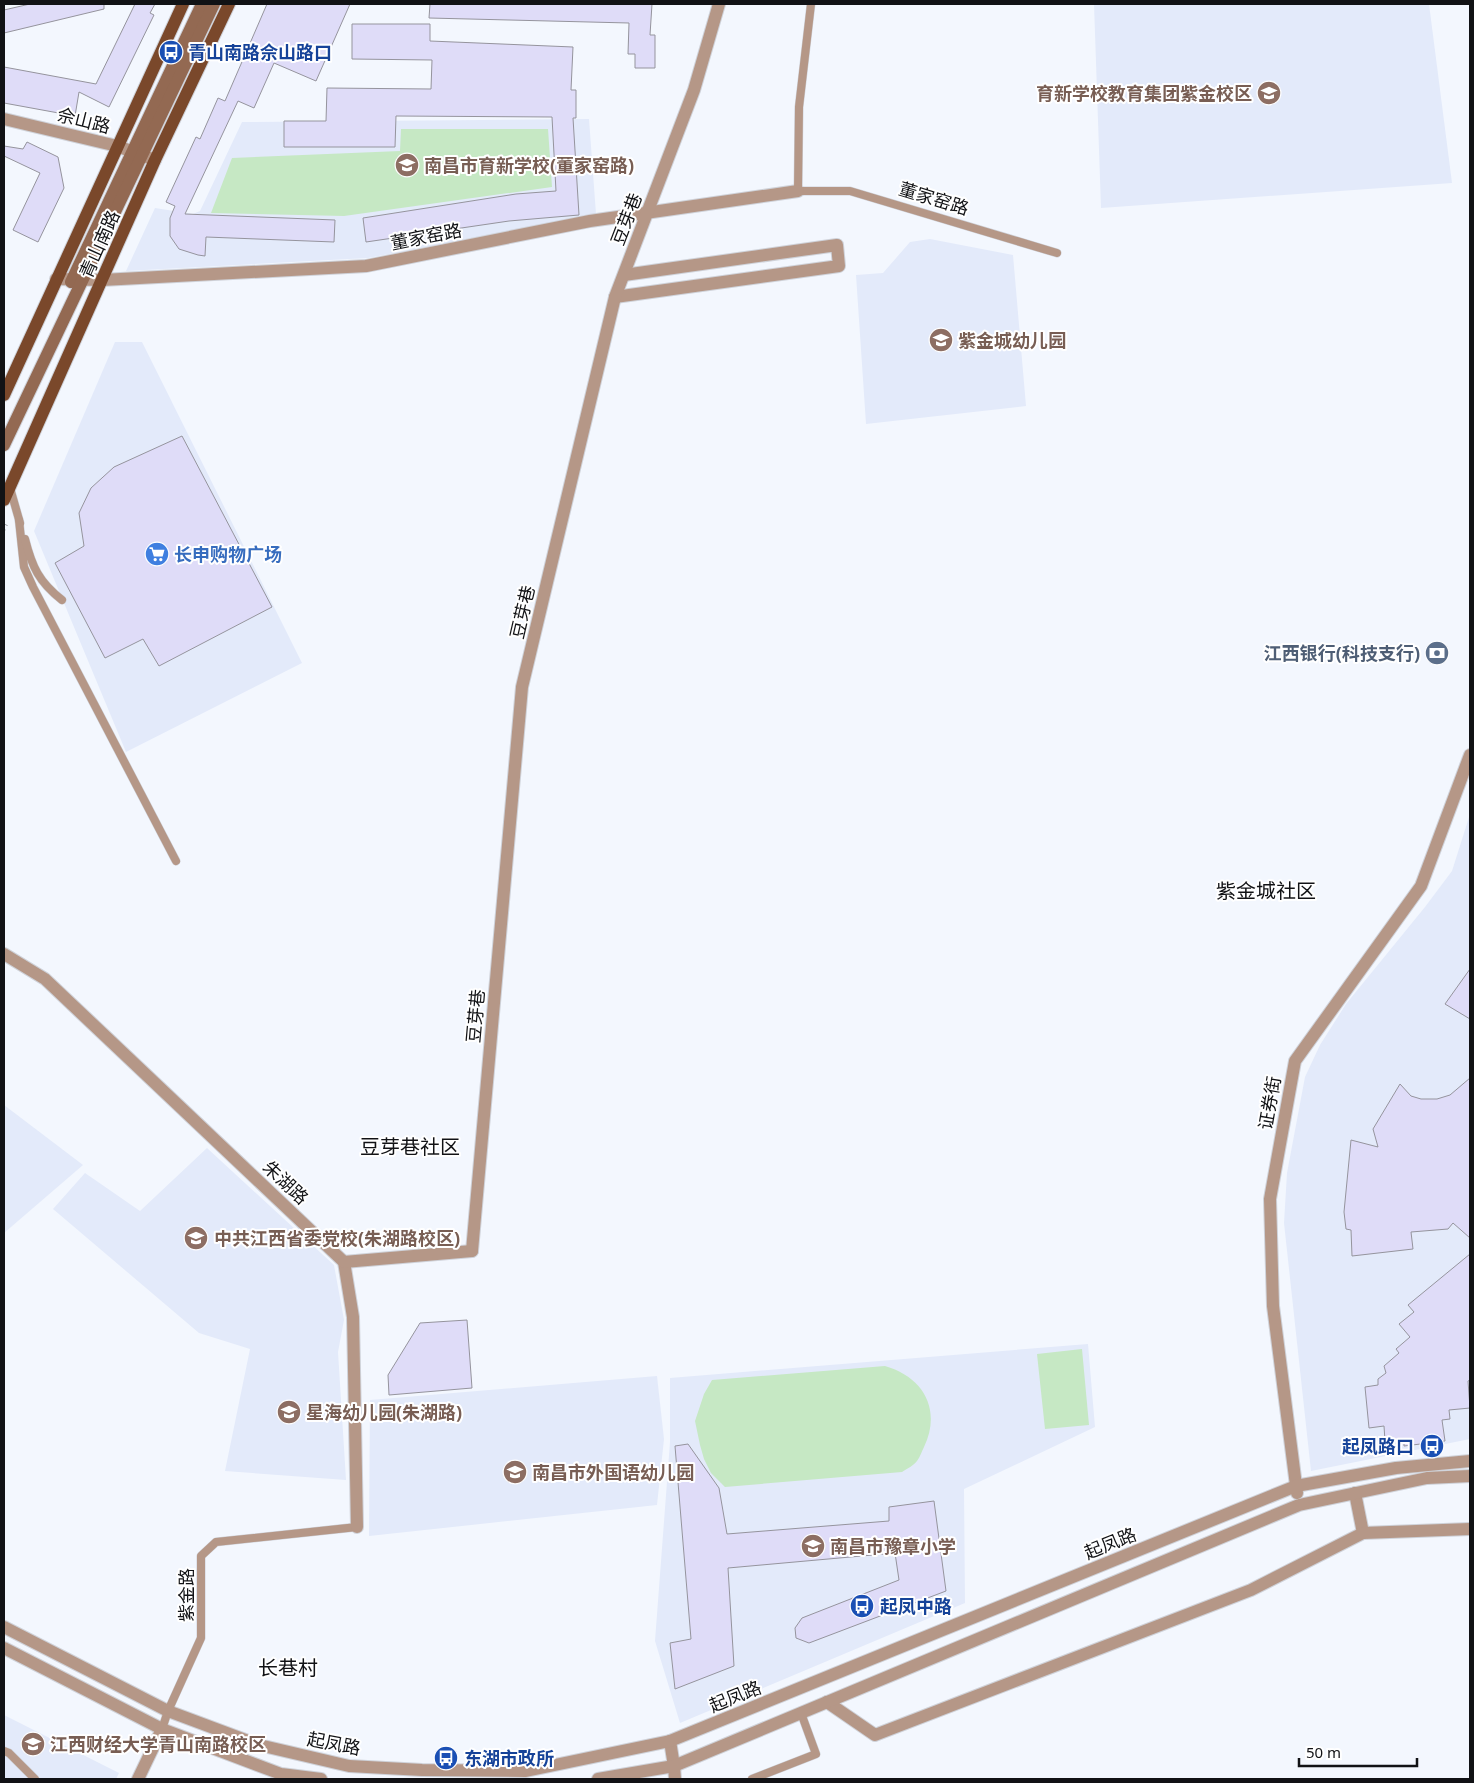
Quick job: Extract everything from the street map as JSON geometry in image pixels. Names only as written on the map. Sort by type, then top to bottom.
[{"type":"main road","name":"青山南路","points":[[4,395],[183,4]]},
{"type":"main road","points":[[137,154],[202,4]]},
{"type":"main road","points":[[4,426],[137,154],[214,4]]},
{"type":"main road","name":"青山南路","points":[[4,500],[155,160],[229,4]]},
{"type":"main road","points":[[4,445],[77,279]]},
{"type":"street","name":"豆芽巷","points":[[344,1262],[472,1252],[522,687],[615,297],[694,90],[719,4]]},
{"type":"street","name":"佘山路","points":[[4,119],[117,146],[155,160]]},
{"type":"street","name":"董家窑路","points":[[56,279],[102,280],[366,266],[590,221],[798,191]]},
{"type":"street","points":[[615,297],[840,266],[836,245],[624,275]]},
{"type":"street","name":"证券街","points":[[1298,1505],[1274,1306],[1270,1199],[1295,1061],[1421,886],[1470,755]]},
{"type":"street","name":"朱湖路","points":[[4,954],[45,979],[344,1262]]},
{"type":"street","points":[[344,1262],[353,1317],[357,1527]]},
{"type":"street","name":"起凤路","points":[[4,1627],[168,1710],[259,1745],[349,1766],[422,1770],[526,1770],[670,1741],[1296,1486],[1396,1468],[1470,1461]]},
{"type":"street","points":[[598,1779],[674,1766],[1298,1505],[1427,1478],[1470,1476]]},
{"type":"street","points":[[1355,1493],[1363,1534]]},
{"type":"street","points":[[827,1702],[875,1735],[1251,1590],[1363,1534],[1470,1529]]},
{"type":"street","points":[[4,1648],[162,1729],[281,1774],[321,1779]]},
{"type":"street","points":[[138,1779],[162,1729]]},
{"type":"street","points":[[670,1741],[674,1779]]},
{"type":"lane","points":[[798,191],[799,107],[811,4]]},
{"type":"lane","name":"董家窑路","points":[[798,191],[850,191],[1057,254]]},
{"type":"lane","points":[[10,486],[27,548],[38,575],[47,588],[62,600]]},
{"type":"lane","points":[[19,520],[24,567],[176,861]]},
{"type":"lane","name":"紫金路","points":[[162,1729],[168,1710],[200,1638],[200,1556],[216,1542],[357,1527]]},
{"type":"lane","points":[[752,1779],[816,1754],[800,1713]]},
{"type":"lane","points":[[4,1751],[35,1779]]},
{"type":"shaded area","name":"育新学校教育集团紫金校区","points":[[1094,4],[1429,4],[1452,183],[1101,208]]},
{"type":"shaded area","name":"南昌市育新学校(董家窑路)","points":[[589,119],[596,214],[368,258],[126,271],[155,208],[193,214],[200,211],[242,122]]},
{"type":"shaded area","name":"紫金城幼儿园","points":[[930,239],[1013,255],[1026,406],[866,424],[856,275],[883,273],[910,242]]},
{"type":"shaded area","points":[[115,342],[142,342],[302,663],[126,752],[34,531]]},
{"type":"shaded area","points":[[1470,814],[1470,1439],[1311,1471],[1284,1223],[1287,1173],[1305,1077],[1320,1045],[1346,1004],[1452,871]]},
{"type":"shaded area","points":[[4,1105],[83,1165],[4,1233]]},
{"type":"shaded area","name":"中共江西省委党校(朱湖路校区)","points":[[207,1148],[334,1265],[344,1320],[338,1352],[346,1480],[225,1471],[250,1349],[199,1333],[53,1209],[85,1173],[140,1211]]},
{"type":"shaded area","name":"南昌市豫章小学","points":[[1088,1344],[1095,1427],[964,1489],[965,1603],[680,1723],[655,1641],[670,1442],[670,1378]]},
{"type":"shaded area","name":"南昌市外国语幼儿园","points":[[657,1376],[664,1439],[657,1505],[369,1536],[370,1400]]},
{"type":"shaded area","name":"江西财经大学青山南路校区","points":[[4,1715],[119,1773],[116,1779],[4,1779]]},
{"type":"green space","points":[[401,129],[548,129],[552,187],[344,216],[211,213],[232,158],[400,151]]},
{"type":"green space","points":[[1082,1349],[1089,1425],[1045,1429],[1037,1354]]},
{"type":"green space","points":[[885,1366],[910,1378],[919,1386],[926,1396],[930,1408],[929,1433],[924,1447],[917,1461],[906,1470],[902,1472],[725,1487],[711,1473],[704,1459],[695,1421],[704,1394],[712,1380]]},
{"type":"building","points":[[30,4],[104,4],[104,9],[4,33],[4,10]]},
{"type":"building","points":[[135,4],[155,4],[150,13],[154,15],[109,107],[79,92],[75,116],[4,103],[4,67],[96,84]]},
{"type":"building","points":[[267,4],[350,4],[316,81],[274,63],[254,108],[238,101],[185,214],[335,220],[334,242],[206,237],[205,256],[179,249],[170,236],[170,218],[175,206],[166,202],[196,137],[200,139],[218,98],[225,101]]},
{"type":"building","points":[[430,4],[652,4],[650,35],[655,35],[655,68],[635,68],[635,54],[628,54],[629,23],[429,18]]},
{"type":"building","points":[[352,24],[430,24],[430,41],[573,47],[571,90],[576,90],[576,118],[573,118],[579,215],[509,221],[366,242],[363,218],[516,194],[556,191],[552,117],[396,116],[395,147],[284,147],[284,121],[326,121],[327,88],[431,89],[432,60],[352,59]]},
{"type":"building","points":[[27,142],[58,157],[64,188],[38,242],[13,230],[40,173],[4,156],[4,146],[23,149]]},
{"type":"building","name":"长申购物广场","points":[[182,436],[272,607],[159,666],[143,639],[105,658],[55,563],[84,546],[79,513],[91,488],[114,467]]},
{"type":"building","points":[[1470,969],[1470,1019],[1445,1004]]},
{"type":"building","points":[[1470,1078],[1470,1238],[1453,1223],[1448,1229],[1411,1232],[1413,1249],[1352,1256],[1351,1230],[1346,1229],[1344,1212],[1351,1140],[1378,1147],[1373,1129],[1400,1084],[1411,1096],[1421,1099],[1437,1099],[1450,1095]]},
{"type":"building","points":[[1470,1254],[1470,1380],[1468,1381],[1470,1408],[1449,1410],[1450,1419],[1442,1420],[1445,1441],[1404,1446],[1404,1439],[1385,1441],[1384,1426],[1369,1428],[1365,1387],[1378,1385],[1378,1379],[1386,1373],[1384,1366],[1399,1353],[1396,1349],[1410,1337],[1399,1324],[1414,1312],[1408,1305]]},
{"type":"building","points":[[467,1320],[472,1388],[389,1395],[388,1375],[420,1323]]},
{"type":"building","points":[[688,1444],[719,1488],[727,1534],[889,1521],[889,1507],[934,1501],[946,1591],[809,1643],[796,1638],[795,1628],[802,1618],[899,1580],[895,1553],[728,1568],[734,1666],[675,1689],[670,1643],[691,1639],[675,1446]]},
{"type":"place","name":"青山南路佘山路口","points":[[171,52]]},
{"type":"place","name":"育新学校教育集团紫金校区","points":[[1269,93]]},
{"type":"place","name":"南昌市育新学校(董家窑路)","points":[[407,165]]},
{"type":"place","name":"紫金城幼儿园","points":[[941,340]]},
{"type":"place","name":"长申购物广场","points":[[157,554]]},
{"type":"place","name":"江西银行(科技支行)","points":[[1437,653]]},
{"type":"place","name":"中共江西省委党校(朱湖路校区)","points":[[196,1238]]},
{"type":"place","name":"星海幼儿园(朱湖路)","points":[[289,1412]]},
{"type":"place","name":"起凤路口","points":[[1432,1446]]},
{"type":"place","name":"南昌市外国语幼儿园","points":[[515,1472]]},
{"type":"place","name":"南昌市豫章小学","points":[[813,1546]]},
{"type":"place","name":"起凤中路","points":[[862,1606]]},
{"type":"place","name":"江西财经大学青山南路校区","points":[[33,1744]]},
{"type":"place","name":"东湖市政所","points":[[446,1758]]},
{"type":"district","name":"紫金城社区","points":[[1266,890]]},
{"type":"district","name":"豆芽巷社区","points":[[410,1146]]},
{"type":"district","name":"长巷村","points":[[288,1667]]}]
